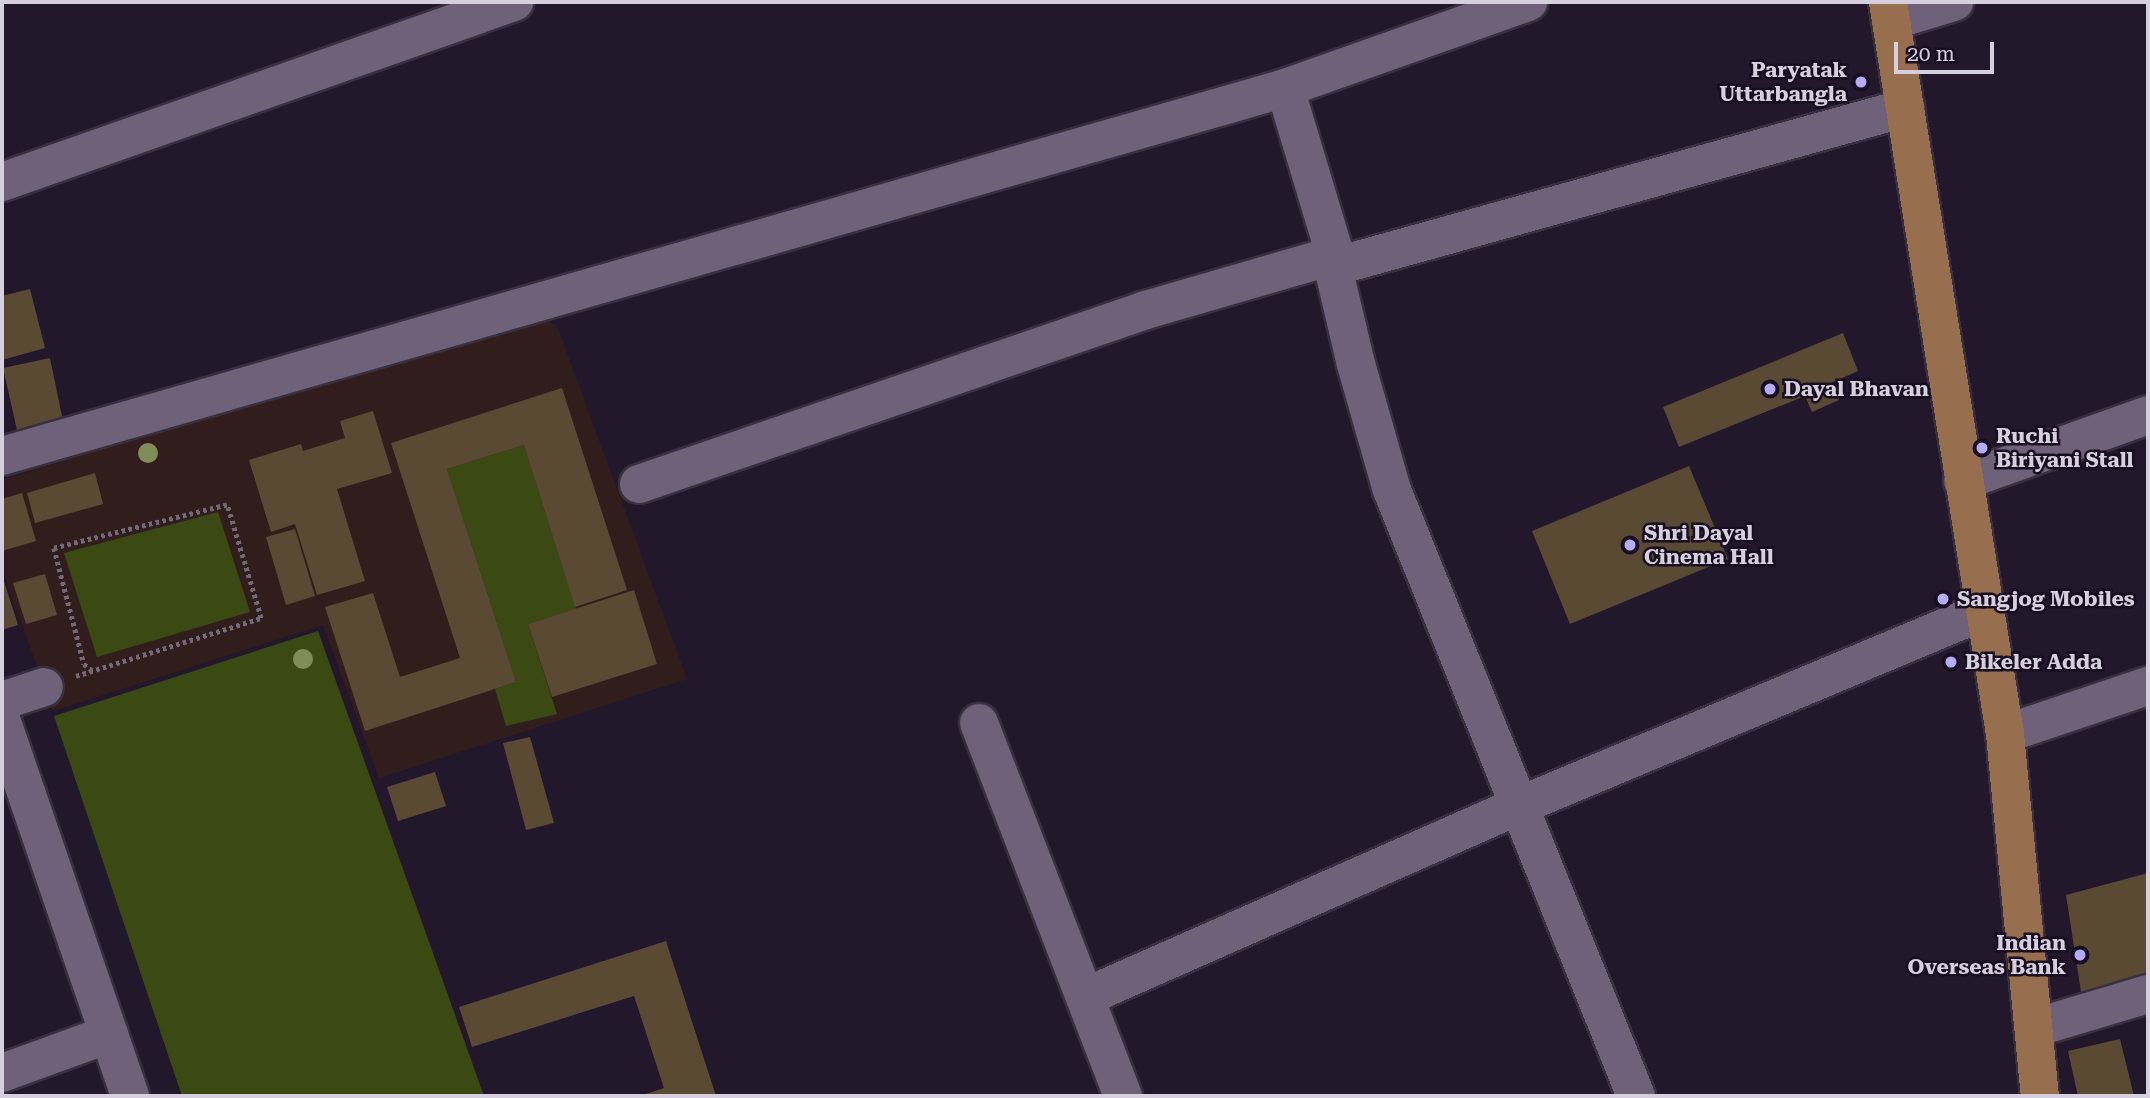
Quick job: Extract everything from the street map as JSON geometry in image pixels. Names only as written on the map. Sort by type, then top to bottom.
[{"type":"main road","points":[[1890,11],[2005,734],[2040,1096]]},
{"type":"street","points":[[2,182],[514,2]]},
{"type":"street","points":[[2,456],[1285,88],[1528,2]]},
{"type":"street","points":[[1890,11],[1954,2]]},
{"type":"street","points":[[1285,88],[1334,261],[1399,512],[1521,805],[1636,1096]]},
{"type":"street","points":[[639,484],[1146,310],[1905,108]]},
{"type":"street","points":[[1963,481],[2148,415]]},
{"type":"street","points":[[1085,996],[1521,805],[1984,611]]},
{"type":"street","points":[[2005,734],[2148,686]]},
{"type":"street","points":[[44,687],[2,720],[130,1096]]},
{"type":"street","points":[[979,723],[1123,1096]]},
{"type":"street","points":[[2034,1028],[2148,994]]},
{"type":"street","points":[[2,1073],[109,1034]]},
{"type":"path","points":[[227,505],[261,618],[93,671],[84,664],[54,548],[227,505]]},
{"type":"shaded area","points":[[537,314],[557,326],[687,679],[379,778],[323,625],[53,711],[2,569],[2,480]]},
{"type":"green space","points":[[524,445],[576,609],[528,624],[557,714],[506,726],[495,689],[516,682],[447,469]]},
{"type":"green space","points":[[218,512],[250,612],[97,657],[64,553]]},
{"type":"green space","points":[[318,631],[484,1096],[182,1096],[54,716]]},
{"type":"building","points":[[30,289],[45,348],[2,360],[2,296]]},
{"type":"building","name":"Dayal Bhavan","points":[[1843,333],[1858,371],[1831,383],[1839,400],[1812,412],[1805,396],[1679,447],[1663,407]]},
{"type":"building","points":[[50,358],[63,421],[17,430],[3,368]]},
{"type":"building","points":[[562,388],[627,590],[575,607],[524,445],[447,469],[516,682],[365,731],[325,607],[373,593],[400,677],[460,658],[391,443]]},
{"type":"building","points":[[373,411],[392,473],[337,489],[365,581],[317,595],[295,524],[271,532],[249,460],[301,444],[303,451],[345,438],[340,421]]},
{"type":"building","name":"Shri Dayal Cinema Hall","points":[[1689,466],[1728,559],[1570,624],[1532,531]]},
{"type":"building","points":[[95,473],[103,504],[35,523],[27,493]]},
{"type":"building","points":[[22,493],[36,541],[2,551],[2,499]]},
{"type":"building","points":[[295,529],[315,596],[286,605],[266,537]]},
{"type":"building","points":[[45,574],[57,615],[26,624],[13,583]]},
{"type":"building","points":[[2,575],[18,625],[2,630]]},
{"type":"building","points":[[634,590],[657,664],[552,697],[528,624]]},
{"type":"building","points":[[530,737],[554,823],[526,830],[503,743]]},
{"type":"building","points":[[435,772],[446,806],[398,821],[387,787]]},
{"type":"building","points":[[2148,873],[2148,981],[2083,1005],[2066,895]]},
{"type":"building","points":[[666,941],[716,1096],[640,1096],[664,1088],[634,996],[472,1047],[459,1007]]},
{"type":"building","points":[[2120,1039],[2134,1096],[2078,1096],[2068,1051]]},
{"type":"place","name":"Paryatak Uttarbangla","points":[[1861,82]]},
{"type":"place","name":"Dayal Bhavan","points":[[1770,389]]},
{"type":"place","name":"Ruchi Biriyani Stall","points":[[1982,448]]},
{"type":"place","name":"Shri Dayal Cinema Hall","points":[[1630,545]]},
{"type":"place","name":"Sangjog Mobiles","points":[[1943,599]]},
{"type":"place","name":"Bikeler Adda","points":[[1951,662]]},
{"type":"place","name":"Indian Overseas Bank","points":[[2080,955]]}]
